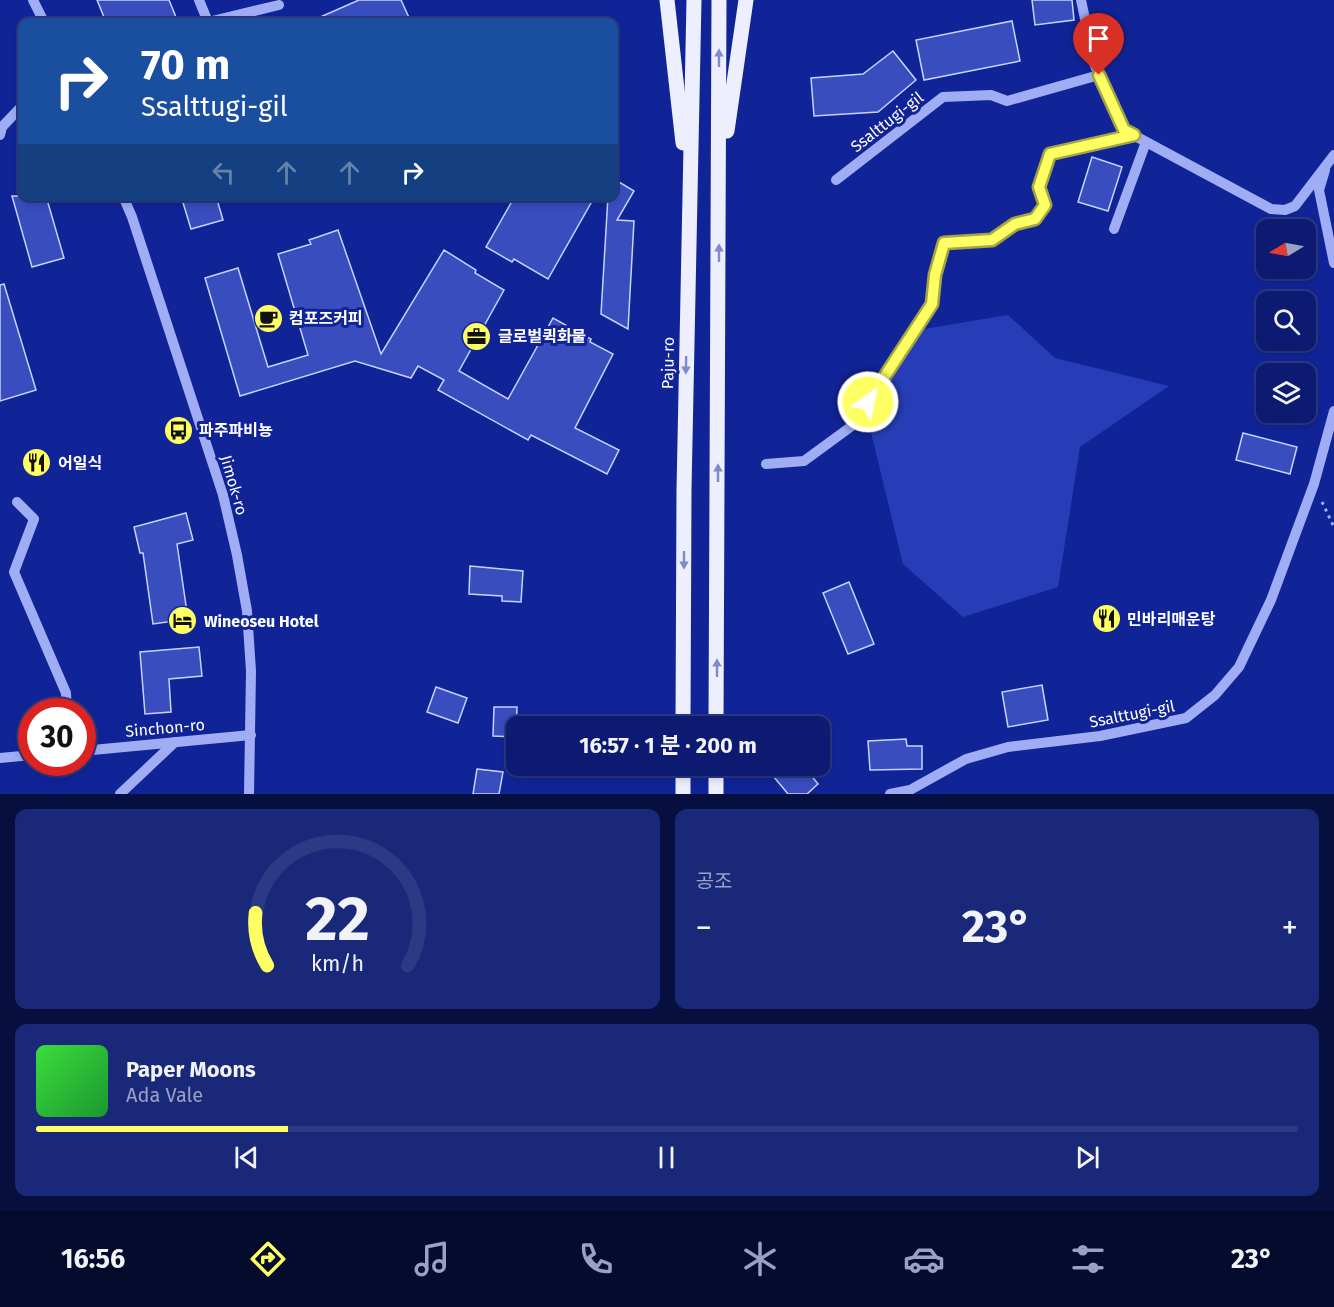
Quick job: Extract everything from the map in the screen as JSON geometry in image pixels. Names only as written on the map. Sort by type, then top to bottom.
[{"type":"main road","points":[[667,0],[689,203]]},
{"type":"main road","name":"Paju-ro","points":[[683,716],[687,307],[694,0]]},
{"type":"main road","points":[[716,716],[719,0]]},
{"type":"main road","points":[[719,185],[746,0]]},
{"type":"main road","points":[[683,776],[683,794]]},
{"type":"main road","points":[[716,776],[716,794]]},
{"type":"street","points":[[33,0],[42,18]]},
{"type":"street","points":[[199,0],[206,18]]},
{"type":"street","points":[[1080,0],[1095,66],[1124,130],[1271,209],[1285,210],[1295,206],[1331,158]]},
{"type":"street","points":[[225,18],[279,5]]},
{"type":"street","name":"Ssalttugi-gil","points":[[836,180],[943,97],[992,95],[1007,101],[1099,75]]},
{"type":"street","points":[[0,135],[2,127],[18,110]]},
{"type":"street","points":[[766,464],[804,461],[860,420],[868,402],[932,304],[935,275],[944,243],[992,240],[1015,224],[1035,219],[1045,205],[1039,187],[1050,154],[1134,135]]},
{"type":"street","points":[[1114,229],[1146,142]]},
{"type":"street","points":[[1331,158],[1319,190],[1334,263]]},
{"type":"street","name":"Jimok-ro","points":[[125,201],[223,495],[237,555],[248,611],[251,735],[249,794]]},
{"type":"street","name":"Ssalttugi-gil","points":[[890,794],[910,790],[966,759],[1008,747],[1100,736],[1186,718],[1215,695],[1239,667],[1271,600],[1314,484],[1334,411]]},
{"type":"street","points":[[17,502],[34,519],[14,572],[66,698]]},
{"type":"street","name":"Sinchon-ro","points":[[96,749],[251,735]]},
{"type":"street","points":[[120,794],[175,742]]},
{"type":"street","points":[[0,758],[18,756]]},
{"type":"path","points":[[1314,484],[1334,527]]},
{"type":"shaded area","points":[[1008,315],[1055,358],[1169,386],[1080,447],[1058,587],[963,617],[903,564],[867,416],[924,329]]},
{"type":"building","points":[[97,0],[169,0],[176,17],[173,18],[104,18]]},
{"type":"building","points":[[359,0],[401,0],[409,18],[318,18]]},
{"type":"building","points":[[1032,0],[1072,0],[1074,20],[1035,25]]},
{"type":"building","points":[[1012,21],[1020,61],[924,80],[916,40]]},
{"type":"building","points":[[893,51],[916,80],[878,112],[814,116],[811,78],[863,74]]},
{"type":"building","points":[[1092,157],[1122,167],[1108,211],[1078,202]]},
{"type":"building","points":[[618,181],[634,191],[617,220],[634,221],[628,329],[601,314],[608,201],[618,201]]},
{"type":"building","points":[[12,196],[18,196],[18,201],[47,201],[64,258],[32,267]]},
{"type":"building","points":[[183,201],[217,201],[223,220],[191,229]]},
{"type":"building","points":[[512,201],[592,201],[548,279],[514,259],[512,262],[486,247]]},
{"type":"building","points":[[338,230],[381,354],[444,250],[476,270],[475,273],[504,290],[459,371],[508,399],[553,318],[613,354],[575,428],[619,450],[607,474],[531,435],[528,440],[438,390],[444,380],[418,366],[411,378],[355,361],[240,396],[205,278],[238,268],[268,367],[308,355],[278,254],[311,244],[309,240]]},
{"type":"building","points":[[4,284],[36,390],[0,401],[0,285]]},
{"type":"building","points":[[1243,433],[1297,447],[1290,474],[1236,460]]},
{"type":"building","points":[[186,513],[193,540],[177,544],[188,619],[153,624],[143,553],[140,553],[134,527]]},
{"type":"building","points":[[470,566],[523,571],[521,602],[502,601],[502,596],[469,594]]},
{"type":"building","points":[[849,582],[874,644],[848,654],[823,593]]},
{"type":"building","points":[[199,647],[202,676],[169,679],[171,712],[145,714],[140,652]]},
{"type":"building","points":[[1042,685],[1048,720],[1008,727],[1002,692]]},
{"type":"building","points":[[436,687],[467,698],[458,723],[427,712]]},
{"type":"building","points":[[494,707],[517,707],[517,716],[506,716],[506,737],[493,736]]},
{"type":"building","points":[[906,739],[907,746],[922,746],[922,769],[870,770],[868,741]]},
{"type":"building","points":[[477,769],[503,772],[499,794],[473,794]]},
{"type":"building","points":[[773,776],[812,776],[818,784],[807,794],[788,794]]},
{"type":"place","name":"컴포즈커피","points":[[268,318]]},
{"type":"place","name":"글로벌퀵화물","points":[[477,336]]},
{"type":"place","name":"파주파비뇽","points":[[178,430]]},
{"type":"place","name":"어일식","points":[[37,463]]},
{"type":"place","name":"민바리매운탕","points":[[1106,619]]},
{"type":"place","name":"Wineoseu Hotel","points":[[183,621]]},
{"type":"route","points":[[868,402],[932,304],[935,275],[944,243],[992,240],[1015,224],[1035,219],[1045,205],[1039,187],[1050,154],[1134,135],[1124,130],[1099,75]]}]
